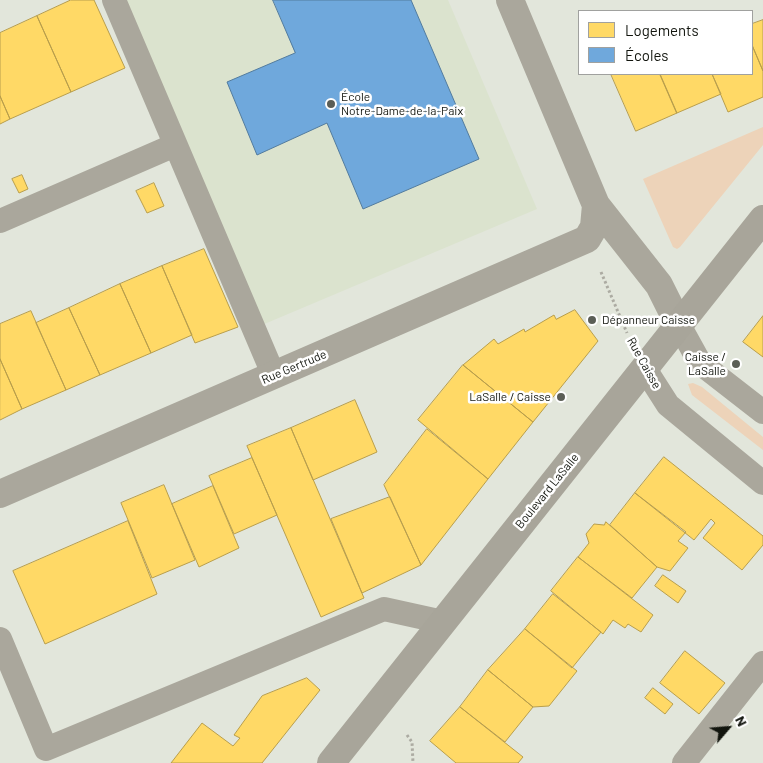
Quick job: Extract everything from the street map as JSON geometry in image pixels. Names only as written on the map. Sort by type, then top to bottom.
[{"type":"main road","name":"Boulevard LaSalle","points":[[331,763],[763,219]]},
{"type":"street","points":[[512,1],[596,205],[659,285],[678,325]]},
{"type":"street","points":[[587,239],[594,227],[596,205]]},
{"type":"street","name":"Rue Gertrude","points":[[0,494],[587,239]]},
{"type":"lane","points":[[114,0],[274,376]]},
{"type":"lane","points":[[0,221],[175,145]]},
{"type":"lane","points":[[678,325],[700,363],[763,412]]},
{"type":"lane","name":"Rue Caisse","points":[[645,368],[668,405],[763,483]]},
{"type":"lane","points":[[0,639],[49,756],[384,609],[443,622]]},
{"type":"lane","points":[[684,763],[763,663]]},
{"type":"path","name":"Rue Caisse","points":[[587,239],[617,310],[645,368]]},
{"type":"path","points":[[407,735],[412,742],[413,763]]},
{"type":"shaded area","name":"École Notre-Dame-de-la-Paix","points":[[126,0],[448,0],[537,209],[262,325]]},
{"type":"shaded area","points":[[763,127],[763,145],[680,247],[677,249],[673,247],[643,179]]},
{"type":"shaded area","points":[[693,383],[702,387],[763,437],[763,450],[692,395],[688,384]]},
{"type":"building: Logements","points":[[71,0],[94,0],[125,68],[71,92],[37,16]]},
{"type":"building: Logements","points":[[37,16],[71,92],[10,119],[0,96],[0,33]]},
{"type":"building: Logements","points":[[763,20],[763,71],[753,47],[753,24]]},
{"type":"building: Logements","points":[[753,47],[763,71],[763,97],[728,112],[712,75],[753,75]]},
{"type":"building: Logements","points":[[611,75],[660,75],[677,113],[636,131]]},
{"type":"building: Logements","points":[[660,75],[712,75],[721,94],[677,113]]},
{"type":"building: Logements","points":[[0,96],[10,119],[0,124]]},
{"type":"building: Logements","points":[[22,175],[28,189],[19,193],[12,179]]},
{"type":"building: Logements","points":[[154,183],[164,206],[147,213],[136,191]]},
{"type":"building: Logements","points":[[204,249],[238,327],[195,343],[162,266]]},
{"type":"building: Logements","points":[[162,266],[192,335],[151,353],[120,284]]},
{"type":"building: Logements","points":[[120,284],[151,353],[100,375],[69,308]]},
{"type":"building: Logements","points":[[69,308],[100,375],[66,390],[36,323]]},
{"type":"building: Logements","points":[[575,310],[598,341],[533,422],[463,365],[494,339],[498,344],[524,329],[525,332],[554,315],[556,319]]},
{"type":"building: Logements","points":[[31,311],[66,390],[22,409],[0,359],[0,324]]},
{"type":"building: Logements","points":[[763,316],[763,357],[743,342]]},
{"type":"building: Logements","points":[[0,359],[22,409],[0,420]]},
{"type":"building: Logements","points":[[463,365],[533,422],[488,479],[418,420]]},
{"type":"building: Logements","points":[[355,400],[377,452],[313,480],[291,428]]},
{"type":"building: Logements","points":[[291,428],[364,598],[321,617],[247,446]]},
{"type":"building: Logements","points":[[427,429],[488,479],[421,565],[384,485]]},
{"type":"building: Logements","points":[[664,457],[763,536],[763,545],[742,570],[703,538],[715,523],[711,519],[694,540],[635,493]]},
{"type":"building: Logements","points":[[252,458],[277,515],[234,534],[209,476]]},
{"type":"building: Logements","points":[[164,485],[195,560],[152,578],[121,503]]},
{"type":"building: Logements","points":[[213,486],[239,548],[199,567],[172,504]]},
{"type":"building: Logements","points":[[635,493],[686,532],[678,541],[688,548],[670,571],[657,567],[610,525]]},
{"type":"building: Logements","points":[[390,497],[421,565],[362,593],[331,519]]},
{"type":"building: Logements","points":[[128,521],[157,594],[45,644],[13,571]]},
{"type":"building: Logements","points":[[606,522],[657,567],[632,598],[578,557],[589,543],[586,534],[594,524],[604,525]]},
{"type":"building: Logements","points":[[578,557],[653,615],[641,632],[628,624],[625,628],[613,620],[603,634],[551,591]]},
{"type":"building: Logements","points":[[663,575],[686,591],[678,603],[655,586]]},
{"type":"building: Logements","points":[[553,594],[601,632],[572,668],[525,629]]},
{"type":"building: Logements","points":[[525,629],[577,671],[549,706],[533,707],[488,670]]},
{"type":"building: Logements","points":[[685,651],[725,683],[699,714],[660,683]]},
{"type":"building: Logements","points":[[488,670],[533,707],[505,742],[460,707]]},
{"type":"building: Logements","points":[[307,678],[320,690],[262,763],[171,763],[202,723],[233,746],[240,738],[234,735],[262,696]]},
{"type":"building: Logements","points":[[653,688],[673,704],[665,714],[645,698]]},
{"type":"building: Logements","points":[[460,707],[523,757],[518,763],[456,763],[430,741]]},
{"type":"building: Écoles","points":[[273,0],[411,0],[479,159],[363,209],[327,123],[257,155],[227,82],[295,53]]},
{"type":"place","name":"École Notre-Dame-de-la-Paix","points":[[331,104]]},
{"type":"place","name":"Dépanneur Caisse","points":[[592,320]]},
{"type":"place","name":"Caisse / LaSalle","points":[[736,364]]},
{"type":"place","name":"LaSalle / Caisse","points":[[561,397]]}]
